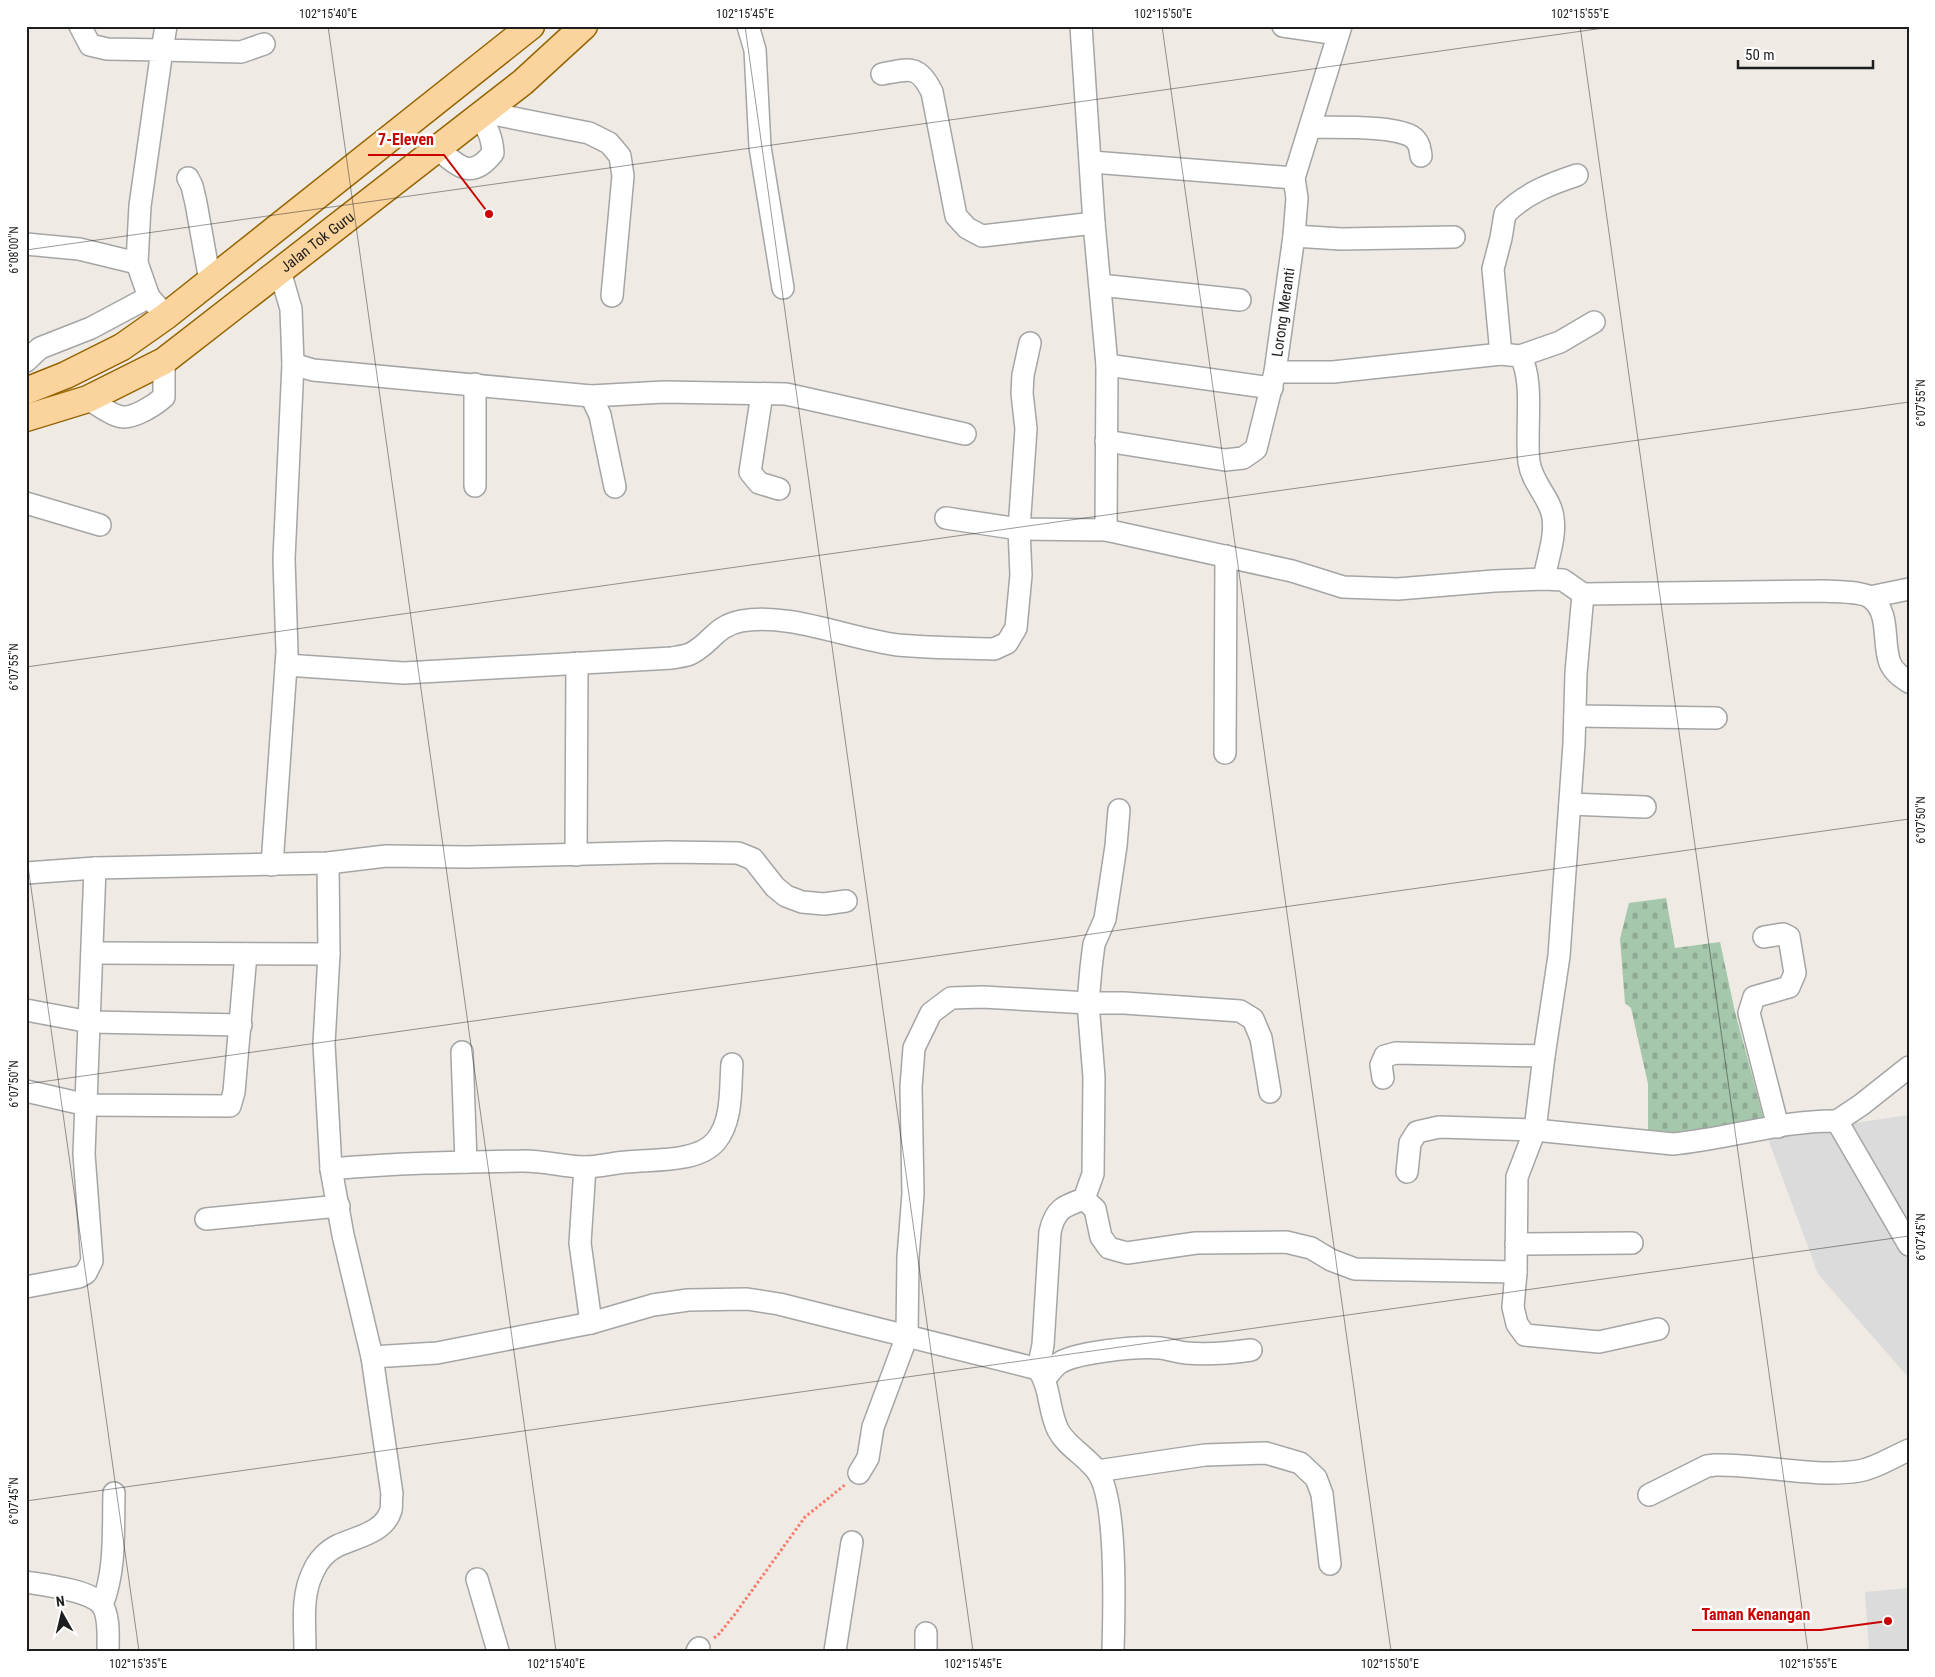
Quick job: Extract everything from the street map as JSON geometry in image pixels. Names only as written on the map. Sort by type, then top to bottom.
[{"type":"main road","points":[[26,391],[66,375],[122,347],[157,307],[210,281],[531,26]]},
{"type":"main road","name":"Jalan Tok Guru","points":[[26,418],[88,399],[164,361],[523,82],[584,26]]},
{"type":"main road","points":[[405,126],[433,151]]},
{"type":"street","points":[[80,26],[90,45],[108,49],[241,52],[264,44]]},
{"type":"street","points":[[26,361],[40,348],[91,328],[157,307],[137,263],[140,206],[166,26]]},
{"type":"street","points":[[748,26],[755,50],[760,147],[783,288]]},
{"type":"street","points":[[1082,26],[1092,162],[1094,223],[1107,365],[1106,530]]},
{"type":"street","points":[[1283,26],[1340,30]]},
{"type":"street","name":"Lorong Meranti","points":[[1106,441],[1225,460],[1243,458],[1256,449],[1273,380],[1294,236],[1297,198],[1294,178],[1340,30]]},
{"type":"street","points":[[882,74],[903,70],[916,70],[925,78],[932,92],[956,216],[967,228],[982,236],[1094,223]]},
{"type":"street","points":[[433,151],[459,167],[470,168],[486,162],[494,153],[492,139],[481,114]]},
{"type":"street","points":[[481,114],[589,132],[609,143],[620,156],[623,176],[612,296]]},
{"type":"street","points":[[1310,127],[1388,130],[1411,136],[1419,143],[1421,156]]},
{"type":"street","points":[[1092,162],[1294,178]]},
{"type":"street","points":[[1544,579],[1554,529],[1553,516],[1547,499],[1536,484],[1529,463],[1527,370],[1510,355],[1493,269],[1505,214],[1525,197],[1546,186],[1577,175]]},
{"type":"street","points":[[188,178],[196,202],[210,281]]},
{"type":"street","points":[[1294,236],[1341,239],[1454,237]]},
{"type":"street","points":[[26,244],[79,249],[137,263]]},
{"type":"street","points":[[272,865],[286,665],[284,559],[293,364],[291,309],[280,271]]},
{"type":"street","points":[[1100,285],[1240,300]]},
{"type":"street","points":[[1107,365],[1273,380],[1333,372],[1510,355],[1560,342],[1594,322]]},
{"type":"street","points":[[286,665],[404,673],[672,658],[690,654],[720,628],[739,621],[762,619],[788,621],[847,636],[899,645],[994,649],[1006,643],[1016,628],[1021,575],[1018,530],[1026,429],[1022,393],[1023,375],[1030,343]]},
{"type":"street","points":[[88,399],[120,417],[128,417],[155,405],[164,397],[164,361]]},
{"type":"street","points":[[293,364],[313,370],[591,396],[664,392],[786,394],[965,434]]},
{"type":"street","points":[[475,384],[475,486]]},
{"type":"street","points":[[762,394],[750,472],[759,482],[779,489]]},
{"type":"street","points":[[591,396],[600,415],[615,487]]},
{"type":"street","points":[[26,503],[100,525]]},
{"type":"street","points":[[946,518],[1018,530],[1106,530],[1292,571],[1343,587],[1398,589],[1544,579],[1563,580],[1583,594],[1825,591],[1850,592],[1870,597],[1909,589]]},
{"type":"street","points":[[1225,753],[1226,556]]},
{"type":"street","points":[[1583,594],[1576,673],[1570,804],[1559,956],[1535,1130],[1517,1177],[1516,1272],[1513,1307],[1517,1324],[1525,1335],[1598,1342],[1658,1329]]},
{"type":"street","points":[[1870,597],[1878,606],[1884,620],[1890,662],[1897,673],[1909,682]]},
{"type":"street","points":[[576,855],[577,663]]},
{"type":"street","points":[[1575,716],[1716,718]]},
{"type":"street","points":[[1570,804],[1645,807]]},
{"type":"street","points":[[1113,1651],[1112,1540],[1106,1490],[1097,1471],[1058,1431],[1042,1374],[1050,1232],[1053,1218],[1064,1206],[1084,1198],[1093,1174],[1094,1077],[1088,1003],[1094,944],[1105,919],[1116,846],[1119,810]]},
{"type":"street","points":[[26,873],[95,868],[328,863],[386,856],[467,857],[668,852],[738,853],[754,859],[775,887],[786,896],[802,902],[824,904],[846,901]]},
{"type":"street","points":[[305,1651],[305,1593],[313,1570],[324,1555],[338,1545],[364,1536],[381,1525],[390,1511],[392,1494],[372,1358],[343,1235],[331,1169],[324,1044],[329,954],[328,863]]},
{"type":"street","points":[[26,1287],[79,1277],[90,1268],[92,1254],[85,1178],[95,868]]},
{"type":"street","points":[[1764,938],[1784,934],[1789,937],[1794,973],[1789,988],[1754,997],[1749,1013],[1778,1127]]},
{"type":"street","points":[[92,953],[329,954]]},
{"type":"street","points":[[26,1091],[87,1105],[230,1106],[234,1092],[246,954]]},
{"type":"street","points":[[859,1473],[868,1458],[873,1427],[907,1336],[908,1258],[913,1194],[911,1088],[914,1048],[931,1013],[951,998],[983,996],[1088,1003],[1124,1002],[1240,1011],[1253,1019],[1261,1038],[1270,1092]]},
{"type":"street","points":[[26,1010],[90,1022],[241,1025]]},
{"type":"street","points":[[462,1052],[466,1162]]},
{"type":"street","points":[[1383,1078],[1381,1065],[1385,1056],[1396,1053],[1544,1056]]},
{"type":"street","points":[[331,1169],[391,1164],[525,1161],[585,1167],[628,1161],[666,1160],[696,1155],[716,1142],[726,1123],[730,1102],[732,1064]]},
{"type":"street","points":[[1407,1172],[1410,1143],[1417,1132],[1439,1127],[1535,1130],[1673,1144],[1810,1120],[1837,1121],[1861,1106],[1909,1067]]},
{"type":"street","points":[[1837,1121],[1909,1245]]},
{"type":"street","points":[[585,1167],[580,1243],[591,1323]]},
{"type":"street","points":[[1084,1198],[1095,1209],[1102,1237],[1109,1248],[1127,1254],[1196,1243],[1286,1242],[1311,1248],[1331,1260],[1355,1268],[1516,1272]]},
{"type":"street","points":[[206,1219],[339,1206]]},
{"type":"street","points":[[1516,1244],[1632,1243]]},
{"type":"street","points":[[372,1358],[437,1353],[591,1323],[653,1305],[688,1300],[747,1299],[779,1304],[907,1336],[1042,1374],[1058,1364],[1080,1356],[1139,1347],[1208,1354],[1251,1350]]},
{"type":"street","points":[[1649,1495],[1707,1466],[1842,1472],[1859,1471],[1880,1465],[1909,1450]]},
{"type":"street","points":[[1097,1471],[1205,1455],[1266,1453],[1300,1463],[1316,1478],[1322,1494],[1330,1564]]},
{"type":"street","points":[[108,1651],[108,1624],[102,1605],[112,1568],[114,1493]]},
{"type":"street","points":[[835,1651],[852,1542]]},
{"type":"street","points":[[477,1579],[498,1651]]},
{"type":"street","points":[[26,1582],[89,1596],[102,1605]]},
{"type":"path","points":[[698,1649],[719,1634],[805,1517],[859,1473]]},
{"type":"shaded area","points":[[1909,1115],[1909,1378],[1818,1274],[1767,1136]]},
{"type":"shaded area","points":[[1909,1588],[1909,1651],[1869,1651],[1865,1592]]},
{"type":"green space","points":[[1666,898],[1675,948],[1720,942],[1735,1012],[1763,1116],[1758,1123],[1648,1140],[1648,1084],[1631,1008],[1625,1003],[1620,939],[1629,903]]},
{"type":"place","name":"7-Eleven","points":[[489,214]]},
{"type":"place","name":"Taman Kenangan","points":[[1888,1621]]}]
